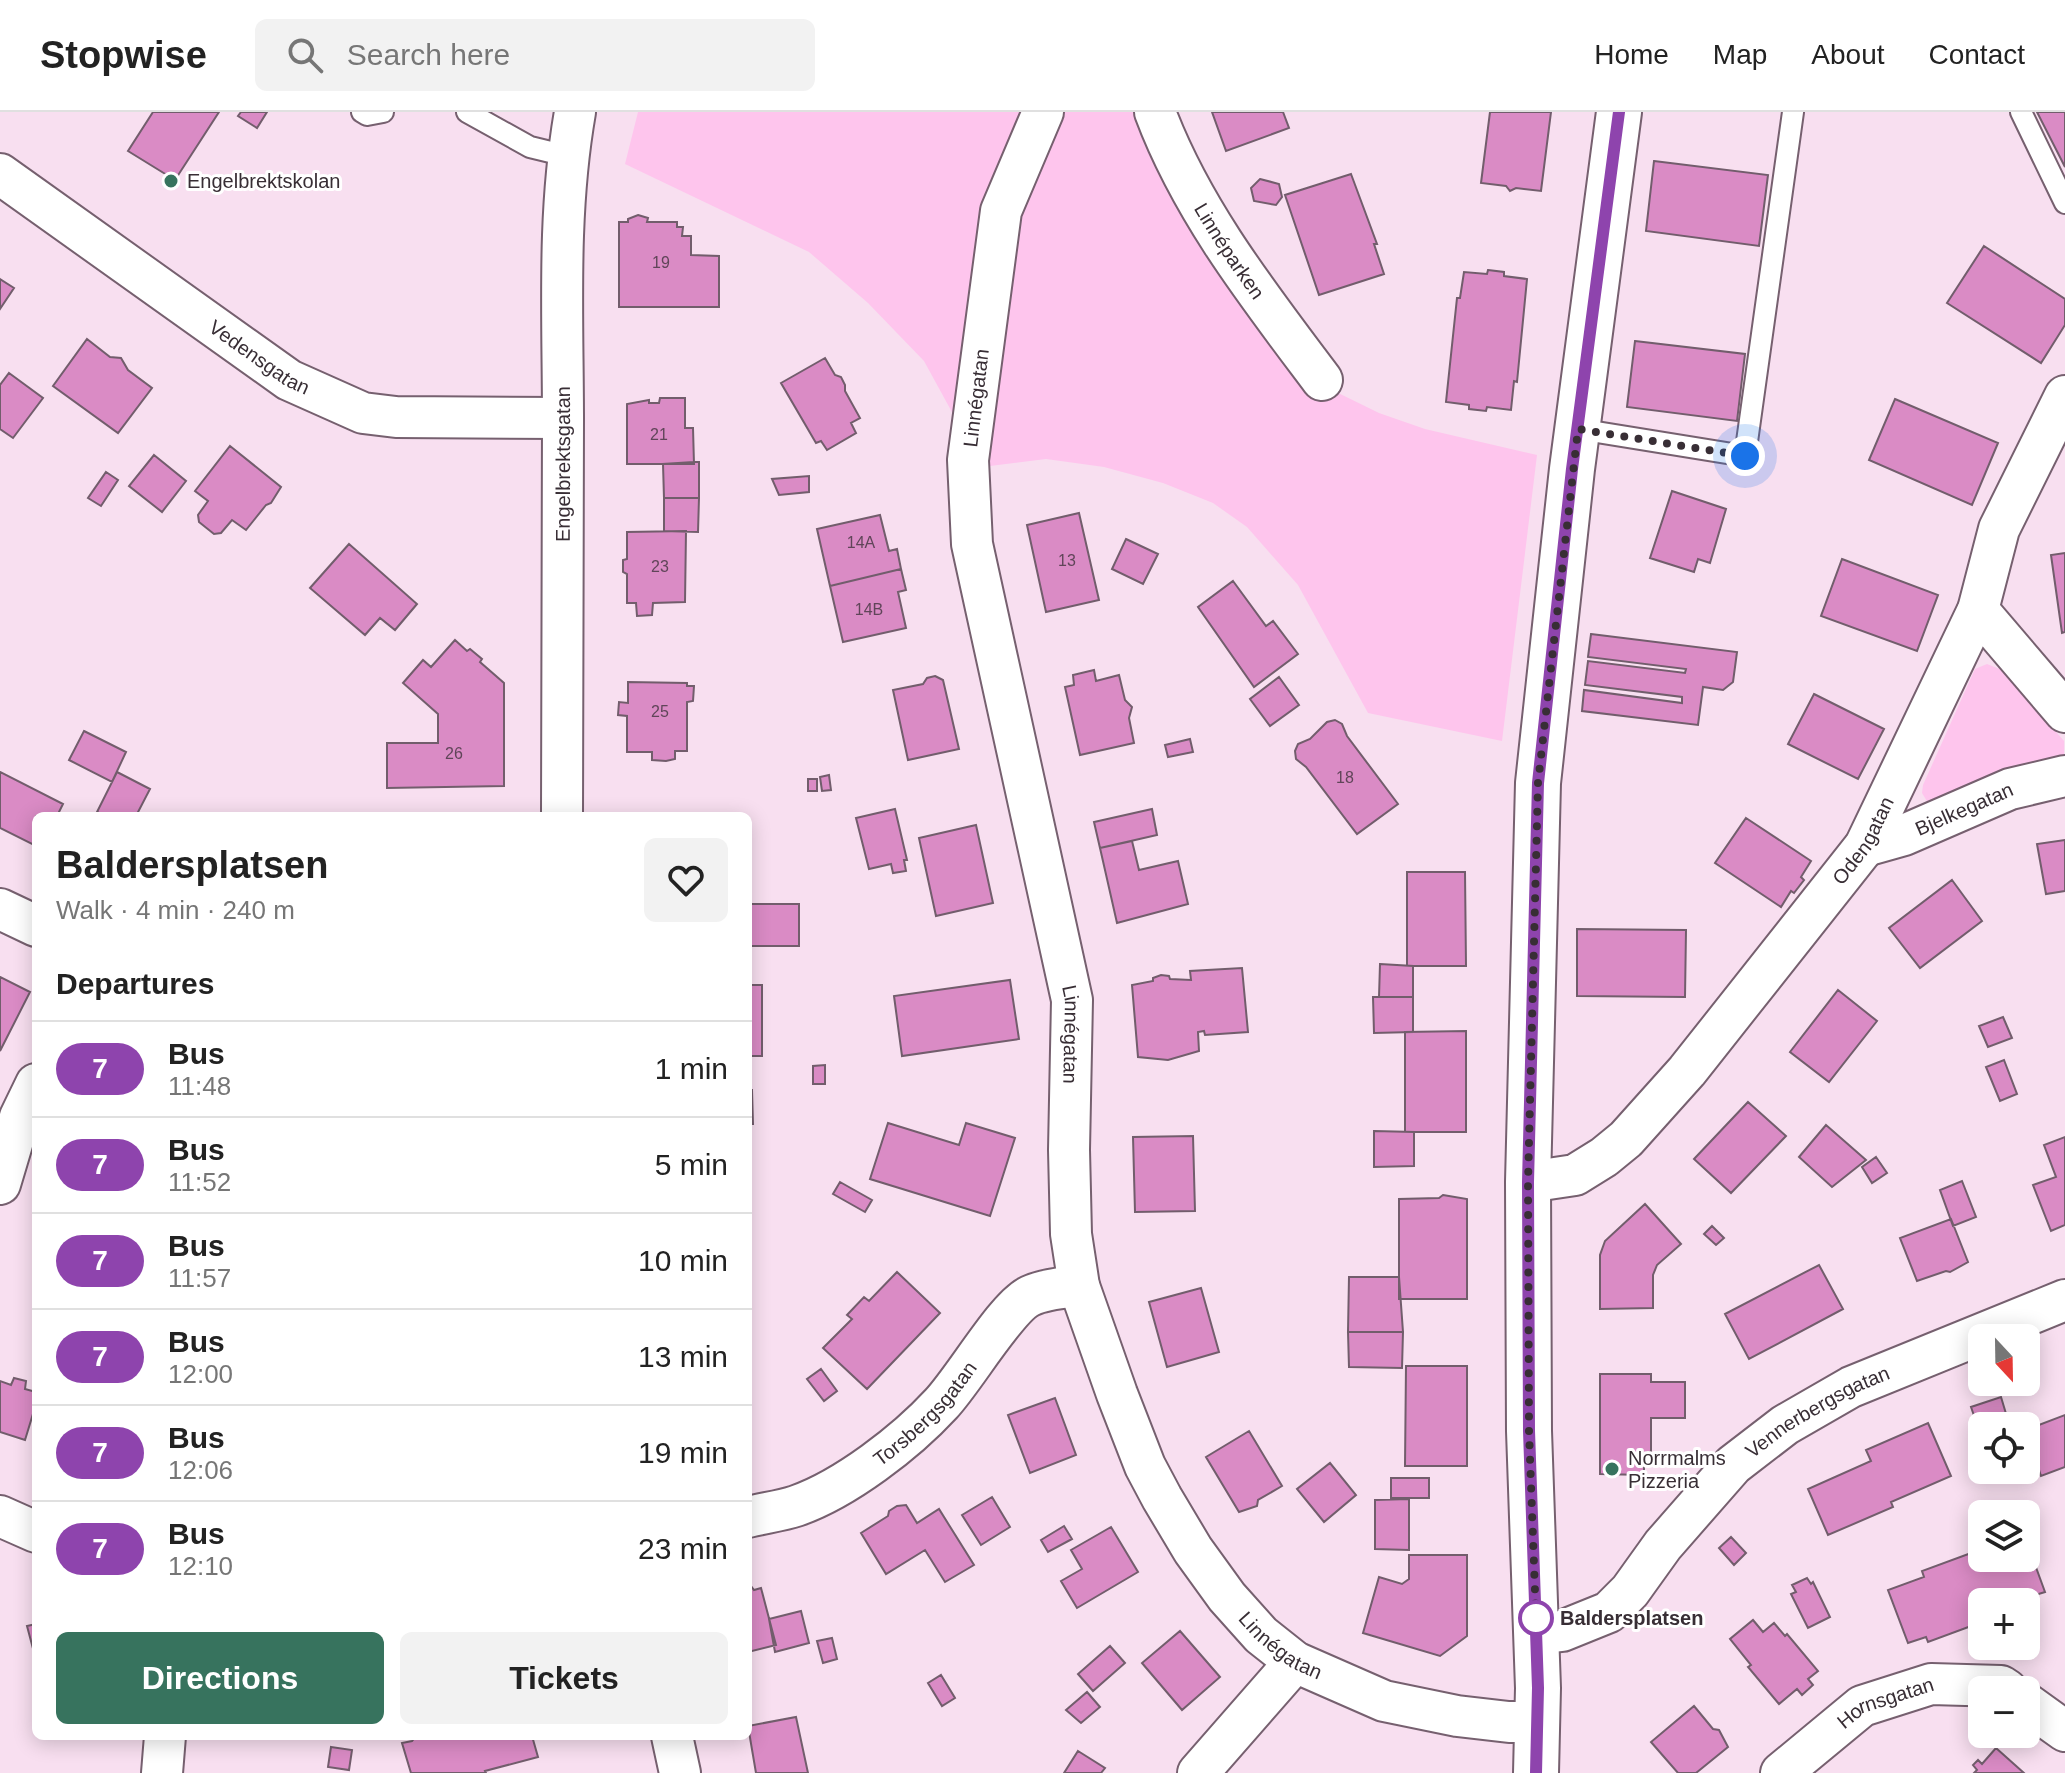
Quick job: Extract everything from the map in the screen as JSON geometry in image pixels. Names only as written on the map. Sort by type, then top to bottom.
[{"type":"street","name":"Engelbrektsgatan","points":[[562,812],[561,232],[567,156],[575,112]]},
{"type":"street","name":"Linnégatan","points":[[1043,112],[1001,211],[968,460],[972,544],[1072,1000],[1069,1164],[1071,1234],[1079,1286],[1145,1466],[1193,1550],[1227,1597],[1261,1635],[1295,1662],[1384,1701],[1457,1716],[1536,1722]]},
{"type":"street","name":"Linnéparken","points":[[1155,112],[1196,199],[1245,278],[1322,380]]},
{"type":"street","points":[[1536,1773],[1528,1182],[1538,783],[1578,429],[1619,112]]},
{"type":"street","name":"Vedensgatan","points":[[0,174],[289,380],[329,400],[363,413],[396,417],[563,418]]},
{"type":"street","name":"Odengatan","points":[[1528,1182],[1575,1175],[1626,1139],[1687,1071],[1865,846],[1978,610],[1999,529],[2065,396]]},
{"type":"street","points":[[1978,610],[2065,712]]},
{"type":"street","name":"Bjelkegatan","points":[[1865,846],[1904,835],[2010,789],[2065,776]]},
{"type":"street","points":[[0,909],[32,924]]},
{"type":"street","points":[[0,1184],[20,1117],[32,1092]]},
{"type":"street","name":"Torsbergsgatan","points":[[752,1516],[796,1505],[834,1487],[876,1461],[941,1405],[1008,1315],[1029,1296],[1079,1286]]},
{"type":"street","name":"Vennerbergsgatan","points":[[1536,1634],[1562,1631],[1609,1612],[1630,1591],[1663,1545],[1733,1465],[1785,1425],[1851,1387],[2065,1300]]},
{"type":"street","points":[[0,1516],[32,1530]]},
{"type":"street","points":[[1198,1773],[1295,1662]]},
{"type":"street","name":"Hornsgatan","points":[[1781,1773],[1862,1706],[1931,1684],[1968,1685]]},
{"type":"street","points":[[2040,1713],[2065,1731]]},
{"type":"street","points":[[162,1773],[165,1740]]},
{"type":"street","points":[[673,1740],[680,1773]]},
{"type":"lane","points":[[362,112],[367,115],[383,112]]},
{"type":"lane","points":[[467,112],[530,147],[567,156]]},
{"type":"lane","points":[[1578,429],[1745,456],[1793,112]]},
{"type":"lane","points":[[2021,112],[2065,203]]},
{"type":"shaded area","points":[[638,112],[1139,112],[1326,387],[1379,413],[1425,429],[1537,455],[1502,741],[1368,713],[1298,585],[1247,527],[1213,503],[1163,483],[1104,467],[1046,459],[982,467],[924,361],[868,303],[809,252],[625,164]]},
{"type":"shaded area","points":[[1987,664],[2002,670],[2064,741],[2064,758],[1928,803],[1922,793],[1923,785],[1975,669]]},
{"type":"building","points":[[153,112],[219,112],[175,180],[128,151]]},
{"type":"building","points":[[241,112],[267,112],[257,128],[238,116]]},
{"type":"building","points":[[1212,112],[1283,112],[1289,128],[1226,151]]},
{"type":"building","points":[[1490,112],[1551,112],[1541,191],[1516,188],[1510,191],[1506,186],[1481,183]]},
{"type":"building","points":[[2037,112],[2065,112],[2065,167]]},
{"type":"building","points":[[1654,161],[1768,175],[1759,246],[1646,231]]},
{"type":"building","points":[[1351,174],[1377,244],[1374,244],[1384,274],[1319,295],[1285,195]]},
{"type":"building","points":[[1260,179],[1279,184],[1282,197],[1276,205],[1254,201],[1251,188]]},
{"type":"building","points":[[638,215],[648,218],[647,222],[677,222],[677,227],[683,227],[682,236],[691,236],[691,255],[719,256],[719,307],[619,307],[619,222],[628,222],[628,219]]},
{"type":"building","points":[[1984,246],[2065,299],[2065,325],[2041,363],[1947,303]]},
{"type":"building","points":[[1488,270],[1527,279],[1517,382],[1514,381],[1511,410],[1487,407],[1486,411],[1469,409],[1469,405],[1446,402],[1457,298],[1460,298],[1464,272],[1487,274]]},
{"type":"building","points":[[0,279],[14,288],[0,309]]},
{"type":"building","points":[[87,339],[110,357],[121,358],[128,370],[152,388],[118,433],[53,386]]},
{"type":"building","points":[[1635,341],[1745,354],[1737,421],[1627,407]]},
{"type":"building","points":[[825,358],[835,375],[841,377],[860,418],[851,423],[856,433],[827,450],[821,441],[816,443],[781,383]]},
{"type":"building","points":[[9,373],[43,398],[13,438],[0,429],[0,385]]},
{"type":"building","points":[[660,398],[685,398],[685,428],[693,428],[694,464],[627,464],[627,404],[649,400],[649,403],[659,403]]},
{"type":"building","points":[[1895,399],[1998,443],[1972,505],[1869,460]]},
{"type":"building","points":[[230,446],[281,487],[246,530],[232,520],[221,533],[214,534],[199,522],[198,515],[208,501],[195,491]]},
{"type":"building","points":[[154,455],[186,481],[162,512],[129,486]]},
{"type":"building","points":[[699,462],[699,498],[664,498],[663,464]]},
{"type":"building","points":[[106,472],[118,480],[101,506],[88,498]]},
{"type":"building","points":[[809,476],[809,492],[779,495],[772,479]]},
{"type":"building","points":[[1672,491],[1726,509],[1710,563],[1698,559],[1694,572],[1650,558]]},
{"type":"building","points":[[664,498],[699,498],[698,532],[664,531]]},
{"type":"building","points":[[1079,513],[1099,600],[1046,612],[1027,525]]},
{"type":"building","points":[[880,515],[889,551],[897,549],[901,569],[830,586],[817,529]]},
{"type":"building","points":[[686,531],[685,602],[653,603],[652,615],[637,616],[636,603],[627,603],[627,574],[623,572],[623,560],[627,559],[627,532]]},
{"type":"building","points":[[1126,539],[1158,554],[1143,584],[1112,569]]},
{"type":"building","points":[[349,544],[417,604],[395,630],[380,618],[365,635],[310,588]]},
{"type":"building","points":[[2065,553],[2065,632],[2062,633],[2051,555]]},
{"type":"building","points":[[1842,559],[1938,595],[1917,651],[1821,616]]},
{"type":"building","points":[[901,569],[906,590],[898,592],[906,628],[843,642],[830,586]]},
{"type":"building","points":[[1233,581],[1266,626],[1273,621],[1298,654],[1254,687],[1198,607]]},
{"type":"building","points":[[1591,634],[1737,652],[1733,682],[1723,690],[1703,687],[1698,725],[1582,711],[1584,690],[1682,703],[1682,697],[1585,685],[1588,661],[1685,673],[1686,669],[1588,657]]},
{"type":"building","points":[[455,640],[482,659],[480,662],[504,683],[504,786],[387,788],[387,743],[438,743],[438,714],[403,683],[423,660],[431,667]]},
{"type":"building","points":[[1094,670],[1096,681],[1119,675],[1125,700],[1132,707],[1129,718],[1134,743],[1080,755],[1065,687],[1074,685],[1073,675]]},
{"type":"building","points":[[935,676],[943,680],[959,749],[908,760],[893,690],[923,684],[927,678]]},
{"type":"building","points":[[1279,677],[1299,705],[1270,726],[1250,699]]},
{"type":"building","points":[[628,682],[687,683],[687,686],[694,686],[693,701],[687,702],[687,751],[675,751],[675,759],[666,761],[652,760],[652,752],[627,752],[627,716],[618,715],[619,702],[628,703]]},
{"type":"building","points":[[1814,694],[1884,729],[1858,779],[1788,744]]},
{"type":"building","points":[[1335,720],[1342,724],[1347,736],[1398,804],[1357,834],[1306,767],[1296,759],[1298,744],[1310,739],[1327,722]]},
{"type":"building","points":[[84,731],[126,752],[112,782],[69,760]]},
{"type":"building","points":[[1190,739],[1193,752],[1168,757],[1165,745]]},
{"type":"building","points":[[0,772],[63,804],[59,812],[32,812],[32,844],[0,828]]},
{"type":"building","points":[[117,772],[150,789],[138,812],[97,812]]},
{"type":"building","points":[[829,775],[831,790],[822,791],[820,777]]},
{"type":"building","points":[[808,779],[817,779],[817,791],[808,791]]},
{"type":"building","points":[[895,809],[907,860],[904,860],[906,871],[893,873],[891,864],[869,869],[856,818]]},
{"type":"building","points":[[1152,809],[1157,835],[1100,848],[1094,822]]},
{"type":"building","points":[[1746,818],[1811,861],[1801,877],[1804,880],[1794,893],[1791,891],[1781,907],[1715,863]]},
{"type":"building","points":[[976,825],[993,903],[936,916],[919,838]]},
{"type":"building","points":[[2065,840],[2065,891],[2046,894],[2037,844]]},
{"type":"building","points":[[1132,841],[1139,870],[1178,861],[1188,904],[1117,923],[1100,848]]},
{"type":"building","points":[[1407,872],[1465,872],[1466,966],[1407,966]]},
{"type":"building","points":[[1952,880],[1982,921],[1920,968],[1889,928]]},
{"type":"building","points":[[752,904],[799,904],[799,946],[752,946]]},
{"type":"building","points":[[1577,929],[1686,930],[1685,997],[1577,996]]},
{"type":"building","points":[[1380,964],[1413,966],[1413,997],[1379,997]]},
{"type":"building","points":[[1242,968],[1248,1032],[1205,1035],[1204,1031],[1198,1032],[1199,1051],[1168,1060],[1138,1057],[1132,985],[1153,981],[1161,975],[1170,979],[1191,980],[1190,971]]},
{"type":"building","points":[[0,977],[30,992],[0,1051]]},
{"type":"building","points":[[1010,980],[1019,1039],[902,1056],[894,996]]},
{"type":"building","points":[[752,985],[762,985],[762,1056],[752,1056]]},
{"type":"building","points":[[1838,990],[1877,1021],[1829,1082],[1790,1052]]},
{"type":"building","points":[[1373,997],[1413,997],[1413,1032],[1374,1033]]},
{"type":"building","points":[[2003,1017],[2012,1038],[1988,1047],[1979,1026]]},
{"type":"building","points":[[1466,1031],[1466,1132],[1405,1132],[1405,1032]]},
{"type":"building","points":[[2004,1060],[2017,1094],[2000,1101],[1986,1067]]},
{"type":"building","points":[[825,1065],[825,1084],[813,1084],[813,1066]]},
{"type":"building","points":[[1748,1102],[1786,1136],[1731,1193],[1694,1159]]},
{"type":"building","points":[[888,1123],[959,1145],[966,1123],[1015,1138],[990,1216],[870,1179]]},
{"type":"building","points":[[1826,1125],[1866,1160],[1832,1187],[1799,1157]]},
{"type":"building","points":[[1374,1131],[1414,1132],[1414,1166],[1374,1167]]},
{"type":"building","points":[[1193,1136],[1195,1211],[1135,1212],[1133,1137]]},
{"type":"building","points":[[2065,1137],[2065,1225],[2051,1231],[2033,1185],[2056,1177],[2044,1145]]},
{"type":"building","points":[[1876,1157],[1887,1173],[1872,1183],[1862,1167]]},
{"type":"building","points":[[1962,1181],[1976,1217],[1953,1226],[1940,1190]]},
{"type":"building","points":[[840,1182],[872,1200],[865,1212],[833,1194]]},
{"type":"building","points":[[1443,1195],[1467,1199],[1467,1299],[1399,1299],[1399,1199],[1439,1198]]},
{"type":"building","points":[[1645,1204],[1681,1244],[1657,1265],[1653,1275],[1653,1308],[1600,1309],[1600,1255],[1605,1241]]},
{"type":"building","points":[[1951,1219],[1968,1262],[1950,1272],[1917,1281],[1900,1238]]},
{"type":"building","points":[[1712,1226],[1724,1238],[1716,1245],[1704,1234]]},
{"type":"building","points":[[1819,1265],[1843,1309],[1749,1359],[1725,1314]]},
{"type":"building","points":[[897,1272],[940,1313],[867,1389],[823,1348],[852,1319],[847,1315],[864,1297],[869,1301]]},
{"type":"building","points":[[1349,1277],[1399,1277],[1403,1332],[1348,1332]]},
{"type":"building","points":[[1201,1288],[1219,1352],[1167,1367],[1149,1302]]},
{"type":"building","points":[[1348,1332],[1403,1332],[1402,1368],[1349,1367]]},
{"type":"building","points":[[1406,1366],[1467,1366],[1467,1466],[1405,1466]]},
{"type":"building","points":[[821,1369],[837,1391],[824,1401],[807,1379]]},
{"type":"building","points":[[1600,1374],[1651,1374],[1651,1382],[1685,1382],[1685,1418],[1651,1418],[1651,1452],[1644,1453],[1644,1475],[1600,1474]]},
{"type":"building","points":[[14,1378],[26,1381],[25,1389],[32,1391],[32,1417],[25,1440],[0,1432],[0,1381],[11,1385]]},
{"type":"building","points":[[2001,1397],[2006,1412],[1973,1412],[1971,1407]]},
{"type":"building","points":[[1055,1398],[1076,1455],[1030,1473],[1008,1415]]},
{"type":"building","points":[[2065,1415],[2065,1467],[2041,1476],[2040,1473],[2040,1425]]},
{"type":"building","points":[[1928,1423],[1951,1476],[1891,1502],[1893,1507],[1828,1535],[1808,1489],[1871,1461],[1866,1450]]},
{"type":"building","points":[[1249,1431],[1282,1486],[1258,1500],[1257,1506],[1239,1512],[1206,1457]]},
{"type":"building","points":[[1330,1463],[1356,1495],[1324,1522],[1297,1489]]},
{"type":"building","points":[[1391,1478],[1429,1478],[1429,1498],[1391,1498]]},
{"type":"building","points":[[992,1497],[1010,1527],[981,1545],[962,1515]]},
{"type":"building","points":[[1409,1499],[1409,1550],[1375,1549],[1375,1500]]},
{"type":"building","points":[[906,1505],[917,1523],[939,1509],[974,1565],[945,1582],[925,1550],[886,1574],[861,1533],[888,1516],[889,1511],[897,1506]]},
{"type":"building","points":[[1064,1526],[1072,1539],[1048,1552],[1041,1540]]},
{"type":"building","points":[[1111,1527],[1138,1572],[1077,1608],[1061,1581],[1082,1569],[1071,1550]]},
{"type":"building","points":[[1731,1537],[1746,1553],[1734,1565],[1719,1548]]},
{"type":"building","points":[[1968,1554],[1968,1572],[2038,1572],[2045,1592],[2040,1594],[2040,1588],[1968,1588],[1968,1627],[1928,1642],[1926,1637],[1908,1643],[1888,1590],[1924,1577],[1922,1571]]},
{"type":"building","points":[[1409,1555],[1467,1555],[1467,1636],[1440,1656],[1363,1633],[1379,1577],[1402,1584],[1409,1579]]},
{"type":"building","points":[[1807,1578],[1811,1584],[1813,1582],[1830,1617],[1808,1628],[1791,1594],[1796,1592],[1792,1585]]},
{"type":"building","points":[[752,1587],[754,1590],[761,1588],[776,1645],[752,1651]]},
{"type":"building","points":[[801,1611],[809,1643],[775,1652],[769,1619]]},
{"type":"building","points":[[1753,1620],[1763,1632],[1774,1623],[1818,1671],[1808,1679],[1813,1685],[1802,1695],[1797,1689],[1779,1704],[1748,1667],[1751,1665],[1730,1639]]},
{"type":"building","points":[[32,1625],[32,1645],[27,1626]]},
{"type":"building","points":[[1180,1631],[1220,1677],[1182,1710],[1142,1663]]},
{"type":"building","points":[[832,1638],[837,1659],[823,1663],[817,1641]]},
{"type":"building","points":[[1110,1646],[1125,1663],[1093,1691],[1078,1674]]},
{"type":"building","points":[[941,1675],[955,1698],[942,1706],[928,1683]]},
{"type":"building","points":[[1087,1692],[1100,1707],[1081,1723],[1066,1710]]},
{"type":"building","points":[[1694,1706],[1713,1729],[1719,1730],[1728,1747],[1696,1773],[1678,1773],[1651,1742]]},
{"type":"building","points":[[796,1717],[808,1773],[756,1773],[750,1740],[752,1725]]},
{"type":"building","points":[[533,1740],[538,1757],[486,1773],[411,1773],[402,1743]]},
{"type":"building","points":[[331,1747],[352,1750],[349,1770],[328,1767]]},
{"type":"building","points":[[1996,1748],[2024,1773],[1974,1773],[1977,1770],[1973,1765],[1978,1760],[1982,1764]]},
{"type":"building","points":[[1078,1751],[1105,1768],[1101,1773],[1064,1773]]},
{"type":"bus line","name":"7","points":[[1536,1773],[1538,1688],[1529,1431],[1528,1182],[1538,783],[1572,469],[1619,112]]},
{"type":"place","name":"Engelbrektskolan","points":[[171,181]]},
{"type":"place","name":"Norrmalms Pizzeria","points":[[1612,1469]]},
{"type":"place","name":"Baldersplatsen","points":[[1536,1618]]},
{"type":"route","points":[[1536,1618],[1529,1431],[1528,1182],[1538,783],[1578,429],[1745,456]]}]
